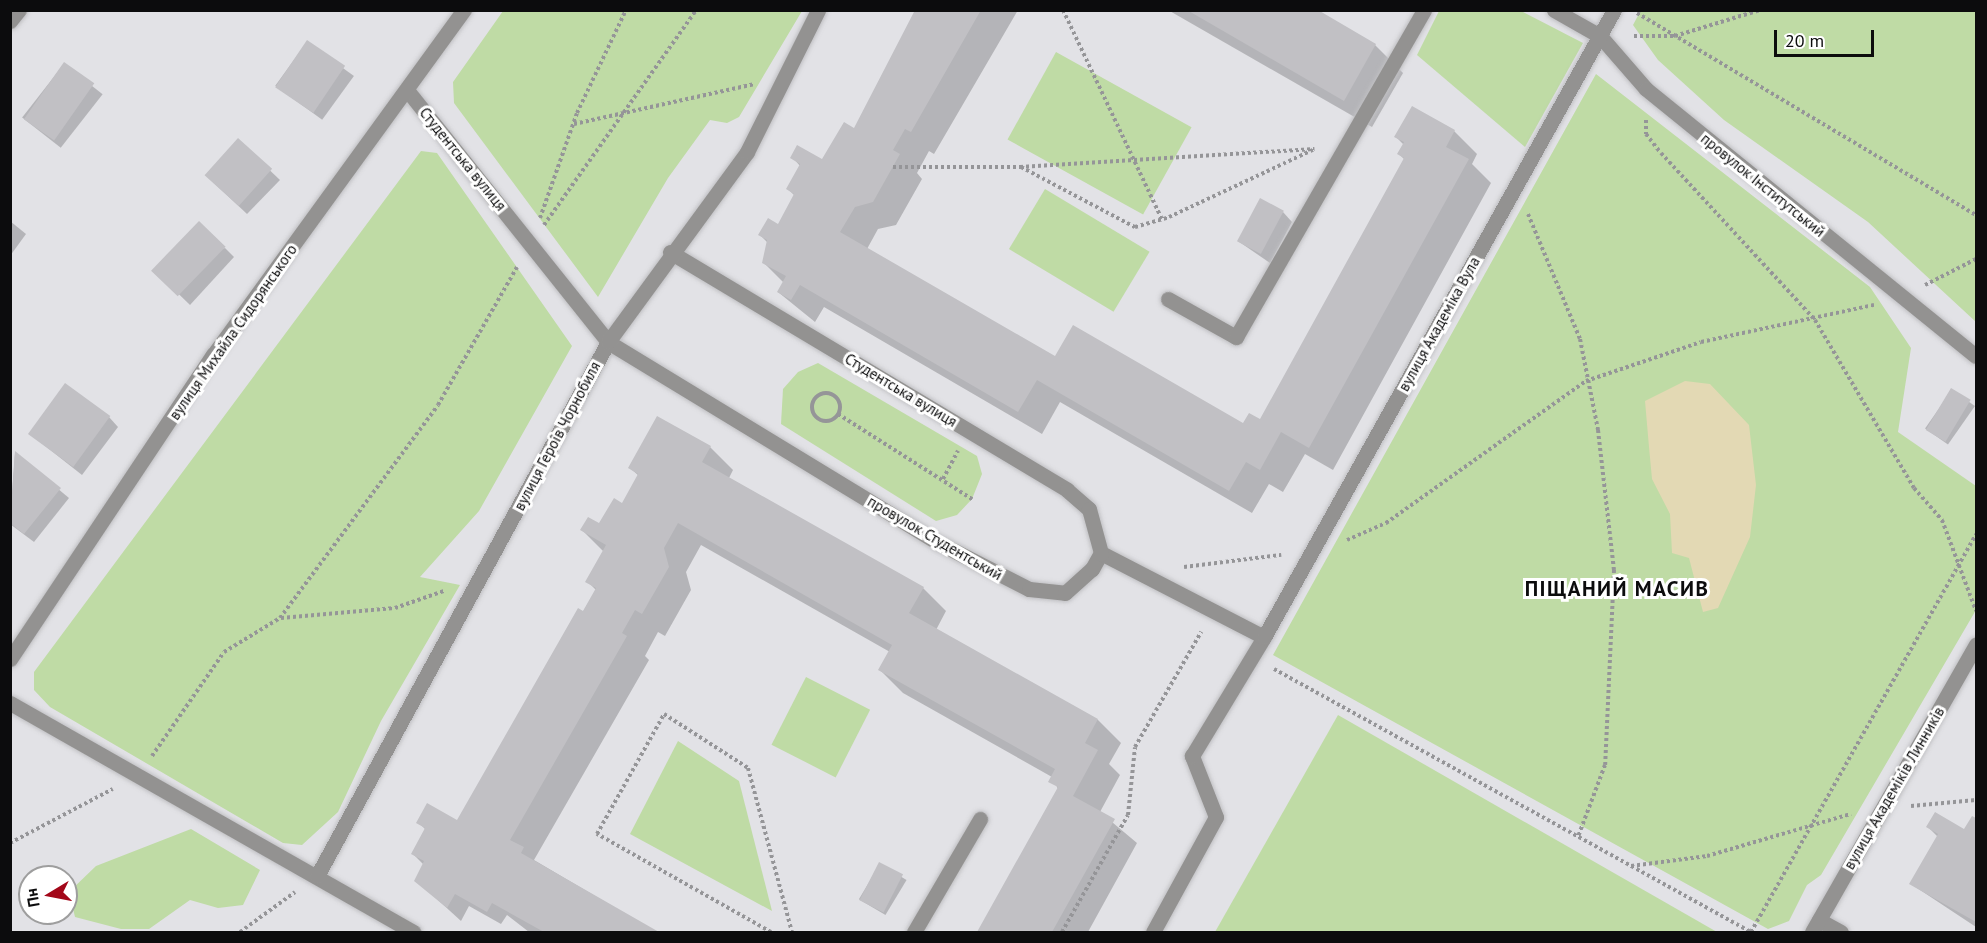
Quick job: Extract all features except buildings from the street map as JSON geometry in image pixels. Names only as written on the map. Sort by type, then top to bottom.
[{"type":"street","points":[[10,21],[19,10]]},
{"type":"street","name":"вулиця Михайла Сидорянського","points":[[10,659],[213,355],[464,10]]},
{"type":"street","name":"вулиця Героїв Чорнобиля","points":[[317,876],[608,342],[670,252],[747,152],[782,77],[818,10]]},
{"type":"street","points":[[1168,299],[1236,337],[1424,10]]},
{"type":"street","name":"провулок Інститутський","points":[[1554,10],[1600,36],[1646,89],[1902,298],[1977,356]]},
{"type":"street","name":"вулиця Академіка Вула","points":[[1154,933],[1216,817],[1192,756],[1264,637],[1614,10]]},
{"type":"street","name":"Студентська вулиця","points":[[407,90],[608,342]]},
{"type":"street","name":"Студентська вулиця","points":[[670,252],[1067,490],[1089,509],[1101,553]]},
{"type":"street","name":"провулок Студентський","points":[[608,342],[939,543],[1029,589],[1065,593],[1092,569],[1101,553]]},
{"type":"street","points":[[1101,553],[1264,637]]},
{"type":"street","name":"вулиця Академіків Линників","points":[[1815,926],[1977,644]]},
{"type":"street","points":[[10,703],[317,876],[413,933]]},
{"type":"street","points":[[914,933],[980,819]]},
{"type":"street","points":[[1815,926],[1841,933]]},
{"type":"path","points":[[531,244],[573,125],[626,10]]},
{"type":"path","points":[[10,843],[139,775],[224,652],[280,618],[438,405],[531,244],[696,10]]},
{"type":"path","points":[[1063,10],[1162,219]]},
{"type":"path","points":[[1633,10],[1977,215]]},
{"type":"path","points":[[1600,36],[1675,36],[1760,10]]},
{"type":"path","points":[[573,125],[782,77]]},
{"type":"path","points":[[1646,89],[1646,134],[1815,320],[1914,488],[1942,520],[1961,562],[1977,611]]},
{"type":"path","points":[[893,167],[1020,166],[1346,147]]},
{"type":"path","points":[[1020,166],[1135,227],[1162,219],[1316,149]]},
{"type":"path","points":[[1515,187],[1580,339],[1586,381],[1598,430],[1614,570],[1605,765],[1578,837]]},
{"type":"path","points":[[1176,567],[1208,567],[1313,549],[1386,524],[1586,381],[1701,342],[1815,320],[1902,298],[1977,259]]},
{"type":"path","points":[[830,393],[839,403],[838,414],[820,420],[812,404],[820,394],[830,393]]},
{"type":"path","points":[[838,414],[972,499]]},
{"type":"path","points":[[1252,657],[1751,933],[1977,534]]},
{"type":"path","points":[[280,618],[394,608],[480,578]]},
{"type":"path","points":[[1193,624],[1213,635]]},
{"type":"path","points":[[1062,933],[1128,815],[1135,747],[1203,629]]},
{"type":"path","points":[[771,933],[597,834],[664,714],[748,768],[792,933]]},
{"type":"path","points":[[1630,866],[1707,856],[1814,821],[1883,808],[1977,800]]},
{"type":"path","points":[[240,933],[317,876]]},
{"type":"green space","points":[[1641,10],[1976,11],[1976,322],[1868,222],[1724,120],[1658,60],[1633,25]]},
{"type":"green space","points":[[503,11],[802,11],[739,117],[727,123],[710,120],[668,178],[598,297],[454,103],[453,82]]},
{"type":"green space","points":[[1439,11],[1521,11],[1583,43],[1525,147],[1417,55]]},
{"type":"green space","points":[[1056,52],[1192,127],[1143,215],[1008,139]]},
{"type":"green space","points":[[1596,74],[1870,287],[1911,348],[1898,432],[1976,486],[1976,610],[1821,875],[1807,885],[1789,921],[1768,929],[1273,655]]},
{"type":"green space","points":[[421,151],[437,153],[572,346],[479,511],[420,577],[460,585],[381,721],[338,812],[302,845],[283,843],[50,707],[34,690],[34,672]]},
{"type":"green space","points":[[1045,189],[1150,252],[1114,312],[1009,249]]},
{"type":"green space","points":[[818,363],[977,456],[982,474],[972,499],[957,515],[936,521],[781,424],[783,389],[798,372]]},
{"type":"green space","points":[[806,677],[870,710],[836,777],[771,745]]},
{"type":"green space","points":[[1338,715],[1717,932],[1215,932]]},
{"type":"green space","points":[[678,741],[739,781],[772,911],[630,834]]},
{"type":"green space","points":[[191,829],[260,870],[243,905],[218,908],[190,900],[149,929],[121,929],[78,918],[78,883],[96,866]]},
{"type":"sand","points":[[1685,381],[1710,384],[1749,425],[1756,485],[1750,537],[1718,608],[1703,612],[1689,558],[1672,553],[1670,514],[1652,479],[1645,401]]},
{"type":"district","name":"ПІЩАНИЙ МАСИВ","points":[[1617,589]]}]
